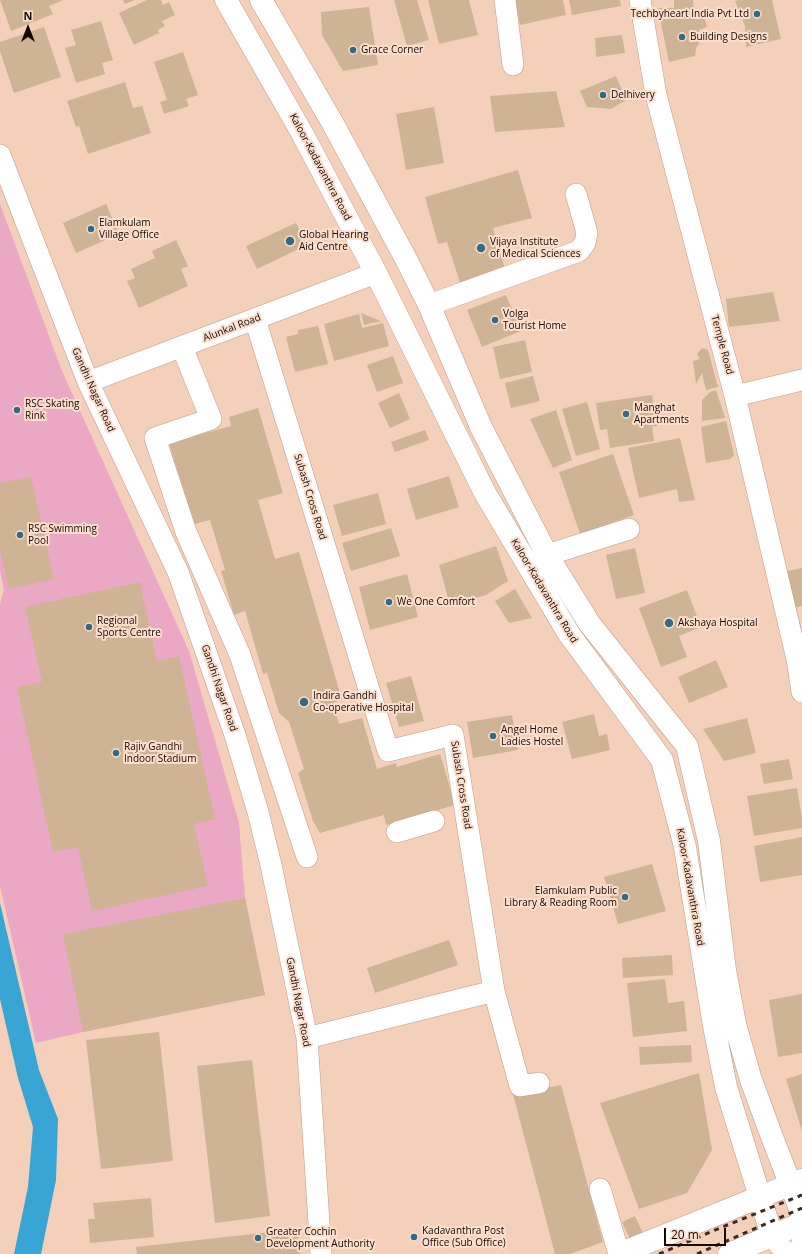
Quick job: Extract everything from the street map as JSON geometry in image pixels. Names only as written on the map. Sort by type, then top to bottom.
[{"type":"main road","name":"Kaloor-Kadavanthra Road","points":[[226,0],[302,134],[376,273],[485,493],[569,634],[662,760],[685,847],[714,1026],[726,1087],[772,1236]]},
{"type":"main road","points":[[261,0],[332,122],[406,259],[429,305],[481,427],[547,555],[588,623],[687,746],[709,841],[725,970],[735,1024],[752,1080],[796,1182],[802,1214]]},
{"type":"main road","points":[[376,273],[406,259]]},
{"type":"main road","points":[[619,1254],[760,1198],[796,1182]]},
{"type":"main road","points":[[729,1254],[802,1223]]},
{"type":"street","points":[[505,0],[513,65]]},
{"type":"street","name":"Temple Road","points":[[640,0],[656,95],[735,396],[800,659],[802,692]]},
{"type":"street","name":"Gandhi Nagar Road","points":[[0,154],[88,382],[178,572],[235,735],[258,812],[271,865],[306,1038],[321,1254]]},
{"type":"street","points":[[429,305],[579,250],[585,243],[587,233],[576,194]]},
{"type":"street","name":"Alunkal Road","points":[[88,382],[376,273]]},
{"type":"street","name":"Subash Cross Road","points":[[255,320],[388,752],[454,735],[494,991]]},
{"type":"street","points":[[182,347],[211,419],[156,438],[186,532],[240,655],[307,857]]},
{"type":"street","points":[[735,396],[802,380]]},
{"type":"street","points":[[547,555],[629,529]]},
{"type":"street","points":[[397,832],[434,822]]},
{"type":"street","points":[[306,1038],[494,991],[520,1086],[538,1083]]},
{"type":"street","points":[[600,1189],[619,1254]]},
{"type":"street","points":[[772,1236],[787,1254]]},
{"type":"street","points":[[800,1254],[802,1242]]},
{"type":"shaded area","name":"Regional Sports Centre","points":[[0,204],[62,371],[189,651],[239,823],[245,898],[265,995],[36,1043],[0,886],[0,604],[4,590],[0,571]]},
{"type":"water","points":[[0,903],[39,1070],[58,1119],[56,1180],[41,1254],[14,1254],[28,1187],[33,1127],[18,1078],[0,999]]},
{"type":"building","points":[[0,0],[63,0],[49,6],[53,14],[11,31]]},
{"type":"building","points":[[123,0],[135,0],[125,4]]},
{"type":"building","points":[[147,0],[161,0],[163,5],[169,2],[175,15],[162,21],[165,26],[158,30],[159,33],[134,45],[119,13]]},
{"type":"building","points":[[394,0],[417,0],[429,40],[407,46]]},
{"type":"building","points":[[428,0],[469,0],[478,35],[439,44]]},
{"type":"building","points":[[515,0],[563,0],[566,15],[520,25]]},
{"type":"building","points":[[569,0],[620,0],[621,6],[572,15]]},
{"type":"building","name":"Building Designs","points":[[674,0],[693,0],[694,11],[702,10],[707,27],[699,30],[699,44],[696,48],[695,56],[669,62],[658,8],[674,8]]},
{"type":"building","name":"Techbyheart India Pvt Ltd","points":[[772,0],[781,39],[746,47],[745,26],[735,1]]},
{"type":"building","name":"Grace Corner","points":[[369,7],[378,65],[343,71],[322,35],[321,12]]},
{"type":"building","points":[[101,21],[113,60],[102,63],[105,74],[76,83],[65,48],[76,45],[71,30]]},
{"type":"building","points":[[44,27],[61,77],[14,93],[0,51],[0,42]]},
{"type":"building","points":[[622,35],[625,53],[596,57],[595,38]]},
{"type":"building","points":[[183,52],[198,95],[186,99],[189,106],[164,114],[160,102],[167,100],[154,62]]},
{"type":"building","name":"Delhivery","points":[[616,76],[626,100],[611,109],[587,107],[580,91]]},
{"type":"building","points":[[125,82],[133,108],[142,106],[151,133],[88,154],[79,126],[76,127],[67,101]]},
{"type":"building","points":[[556,91],[565,127],[495,132],[490,96]]},
{"type":"building","points":[[434,107],[444,163],[406,170],[396,114]]},
{"type":"building","points":[[518,170],[532,218],[493,228],[505,269],[460,283],[447,242],[438,244],[425,197]]},
{"type":"building","name":"Elamkulam Village Office","points":[[106,204],[119,234],[76,253],[63,223]]},
{"type":"building","points":[[296,223],[307,245],[257,269],[246,246]]},
{"type":"building","points":[[176,240],[188,266],[181,269],[188,286],[139,308],[127,281],[135,278],[131,269],[155,258],[152,251]]},
{"type":"building","points":[[773,292],[780,321],[729,327],[726,299]]},
{"type":"building","points":[[506,295],[521,331],[482,347],[467,310]]},
{"type":"building","points":[[361,313],[381,321],[364,325]]},
{"type":"building","points":[[359,314],[362,328],[383,323],[389,346],[334,361],[324,324]]},
{"type":"building","points":[[318,326],[328,364],[295,372],[286,337],[298,334],[298,330]]},
{"type":"building","points":[[525,340],[532,372],[500,379],[493,347]]},
{"type":"building","points":[[702,348],[708,350],[718,387],[706,390],[702,373],[696,384],[693,361],[700,359],[697,354]]},
{"type":"building","points":[[393,356],[403,383],[377,392],[367,365]]},
{"type":"building","points":[[533,376],[540,401],[511,408],[505,383]]},
{"type":"building","points":[[716,390],[725,418],[702,421],[702,400],[710,392]]},
{"type":"building","points":[[399,393],[410,419],[390,428],[378,403]]},
{"type":"building","name":"Manghat Apartments","points":[[652,395],[657,426],[652,426],[654,441],[610,448],[607,429],[600,430],[596,403]]},
{"type":"building","points":[[587,402],[600,449],[576,456],[562,409]]},
{"type":"building","points":[[258,408],[283,493],[258,500],[275,559],[299,552],[342,700],[333,703],[339,724],[362,718],[377,769],[396,763],[397,767],[440,754],[455,805],[386,825],[384,815],[320,833],[313,821],[298,773],[304,769],[289,722],[279,713],[267,673],[263,674],[245,611],[234,615],[221,571],[225,570],[210,520],[194,524],[169,443],[231,426],[229,417]]},
{"type":"building","points":[[556,410],[572,460],[553,468],[530,419]]},
{"type":"building","points":[[726,421],[734,455],[730,459],[706,463],[701,427]]},
{"type":"building","points":[[425,430],[429,440],[395,452],[391,442]]},
{"type":"building","points":[[680,438],[695,500],[679,502],[677,489],[639,498],[628,448]]},
{"type":"building","points":[[613,454],[634,515],[580,534],[559,472]]},
{"type":"building","points":[[449,476],[459,507],[416,520],[407,489]]},
{"type":"building","points":[[31,477],[54,579],[9,589],[0,551],[0,483]]},
{"type":"building","points":[[378,493],[386,524],[342,536],[333,505]]},
{"type":"building","points":[[391,528],[400,556],[351,571],[342,543]]},
{"type":"building","points":[[496,546],[508,581],[486,595],[450,605],[439,565]]},
{"type":"building","points":[[635,548],[645,593],[616,599],[606,555]]},
{"type":"building","points":[[802,568],[802,606],[792,608],[787,571]]},
{"type":"building","name":"We One Comfort","points":[[407,574],[418,617],[370,630],[359,587]]},
{"type":"building","name":"Rajiv Gandhi Indoor Stadium","points":[[140,582],[157,661],[179,656],[215,819],[194,824],[208,886],[92,911],[78,847],[53,852],[17,687],[42,682],[25,607]]},
{"type":"building","points":[[515,589],[532,618],[509,623],[495,601]]},
{"type":"building","points":[[687,590],[701,627],[679,636],[687,657],[661,667],[639,608]]},
{"type":"building","points":[[716,660],[728,687],[689,703],[678,677]]},
{"type":"building","points":[[411,676],[424,721],[399,727],[386,683]]},
{"type":"building","points":[[594,714],[599,736],[607,734],[610,750],[572,759],[562,722]]},
{"type":"building","name":"Angel Home Ladies Hostel","points":[[512,715],[518,750],[473,758],[467,722]]},
{"type":"building","points":[[747,718],[756,753],[724,761],[703,729]]},
{"type":"building","points":[[789,759],[793,779],[764,784],[760,764]]},
{"type":"building","points":[[797,788],[802,818],[802,828],[754,836],[747,796]]},
{"type":"building","points":[[802,837],[802,875],[760,882],[754,846]]},
{"type":"building","points":[[652,864],[666,911],[618,924],[604,877]]},
{"type":"building","points":[[245,898],[265,995],[83,1032],[63,934]]},
{"type":"building","points":[[449,940],[458,965],[375,993],[367,968]]},
{"type":"building","points":[[672,955],[673,975],[623,978],[622,958]]},
{"type":"building","points":[[665,979],[668,1003],[684,1001],[687,1031],[633,1037],[627,983]]},
{"type":"building","points":[[802,994],[802,1053],[778,1057],[769,1000]]},
{"type":"building","points":[[159,1032],[173,1161],[101,1169],[86,1040]]},
{"type":"building","points":[[691,1045],[692,1062],[640,1065],[639,1047]]},
{"type":"building","points":[[252,1060],[270,1216],[215,1223],[197,1066]]},
{"type":"building","points":[[699,1073],[712,1150],[687,1193],[639,1209],[600,1103]]},
{"type":"building","points":[[802,1074],[802,1131],[786,1079]]},
{"type":"building","points":[[561,1085],[603,1242],[570,1254],[555,1254],[513,1094]]},
{"type":"building","points":[[151,1198],[154,1237],[90,1243],[88,1219],[95,1219],[93,1203]]},
{"type":"building","points":[[635,1216],[643,1233],[630,1239],[622,1222]]},
{"type":"building","name":"Greater Cochin Development Authority","points":[[297,1229],[300,1254],[137,1254],[136,1247]]},
{"type":"railway","points":[[659,1254],[802,1195]]},
{"type":"railway","points":[[697,1254],[802,1208]]},
{"type":"place","name":"Techbyheart India Pvt Ltd","points":[[757,14]]},
{"type":"place","name":"Building Designs","points":[[682,37]]},
{"type":"place","name":"Grace Corner","points":[[353,50]]},
{"type":"place","name":"Delhivery","points":[[603,95]]},
{"type":"place","name":"Elamkulam Village Office","points":[[91,229]]},
{"type":"place","name":"Global Hearing Aid Centre","points":[[290,241]]},
{"type":"place","name":"Vijaya Institute of Medical Sciences","points":[[481,248]]},
{"type":"place","name":"Volga Tourist Home","points":[[495,320]]},
{"type":"place","name":"RSC Skating Rink","points":[[17,410]]},
{"type":"place","name":"Manghat Apartments","points":[[626,414]]},
{"type":"place","name":"RSC Swimming Pool","points":[[20,535]]},
{"type":"place","name":"We One Comfort","points":[[389,602]]},
{"type":"place","name":"Akshaya Hospital","points":[[669,623]]},
{"type":"place","name":"Regional Sports Centre","points":[[89,627]]},
{"type":"place","name":"Indira Gandhi Co-operative Hospital","points":[[304,702]]},
{"type":"place","name":"Angel Home Ladies Hostel","points":[[493,736]]},
{"type":"place","name":"Rajiv Gandhi Indoor Stadium","points":[[116,753]]},
{"type":"place","name":"Elamkulam Public Library & Reading Room","points":[[625,897]]},
{"type":"place","name":"Kadavanthra Post Office (Sub Office)","points":[[414,1237]]},
{"type":"place","name":"Greater Cochin Development Authority","points":[[258,1238]]}]
